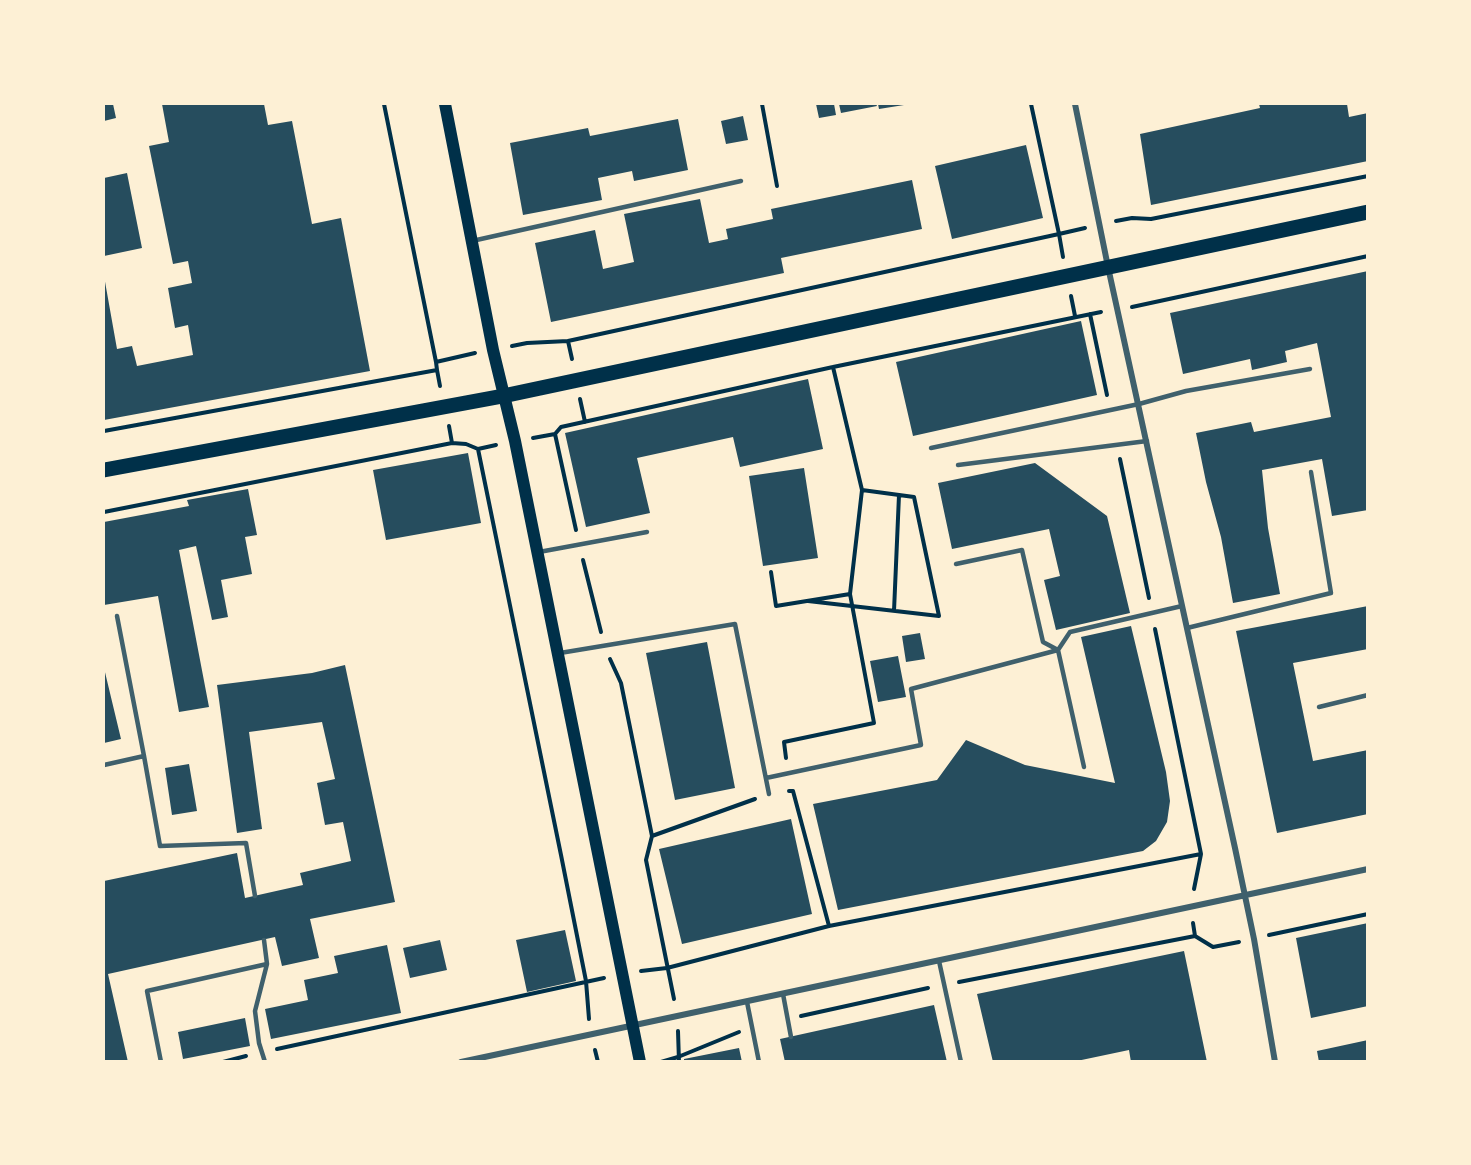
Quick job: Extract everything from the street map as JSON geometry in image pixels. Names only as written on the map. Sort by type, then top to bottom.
[{"type":"main road","points":[[445,104],[493,350],[537,552],[640,1062]]},
{"type":"main road","points":[[104,470],[503,396],[1368,212]]},
{"type":"street","points":[[1075,104],[1108,267],[1254,939],[1275,1062]]},
{"type":"street","points":[[461,1062],[1368,869]]},
{"type":"lane","points":[[472,241],[741,181]]},
{"type":"lane","points":[[932,448],[1139,404],[1186,391],[1310,369]]},
{"type":"lane","points":[[958,465],[1147,441]]},
{"type":"lane","points":[[1187,627],[1331,593],[1311,472]]},
{"type":"lane","points":[[537,552],[647,532]]},
{"type":"lane","points":[[956,564],[1022,550],[1042,642],[1058,650]]},
{"type":"lane","points":[[766,778],[921,745],[911,689],[1058,650],[1070,633],[1182,606]]},
{"type":"lane","points":[[117,616],[160,846],[246,843],[255,896]]},
{"type":"lane","points":[[557,653],[735,624],[769,794]]},
{"type":"lane","points":[[1058,650],[1084,767]]},
{"type":"lane","points":[[1319,706],[1368,695]]},
{"type":"lane","points":[[104,765],[144,756]]},
{"type":"lane","points":[[264,940],[267,964],[255,1011],[265,1062]]},
{"type":"lane","points":[[939,961],[961,1062]]},
{"type":"lane","points":[[161,1062],[147,991],[267,964]]},
{"type":"lane","points":[[783,994],[791,1037]]},
{"type":"lane","points":[[747,1002],[759,1062]]},
{"type":"path","points":[[104,431],[437,370],[384,104]]},
{"type":"path","points":[[762,104],[777,186]]},
{"type":"path","points":[[436,362],[527,343],[568,341],[1059,234],[1031,104]]},
{"type":"path","points":[[1132,218],[1151,219],[1368,176]]},
{"type":"path","points":[[1146,305],[1368,256]]},
{"type":"path","points":[[679,1062],[678,1017],[646,860],[652,836],[621,683],[604,645],[555,434],[561,427],[833,367],[1090,314],[1110,410]]},
{"type":"path","points":[[829,926],[793,791],[784,742],[874,723],[850,594],[862,490],[833,367]]},
{"type":"path","points":[[104,512],[452,443],[466,444],[478,449],[586,981],[590,1036],[598,1062]]},
{"type":"path","points":[[222,1062],[586,981],[667,968],[829,926],[1201,854],[1118,445]]},
{"type":"path","points":[[808,601],[939,616],[915,497],[862,490]]},
{"type":"path","points":[[894,611],[899,495]]},
{"type":"path","points":[[771,572],[776,606],[850,594]]},
{"type":"path","points":[[652,836],[769,794],[793,791]]},
{"type":"path","points":[[1195,936],[1213,947],[1368,914]]},
{"type":"building","points":[[104,104],[113,104],[116,118],[104,121]]},
{"type":"building","points":[[162,104],[264,104],[268,125],[292,121],[312,224],[341,218],[370,371],[104,420],[104,276],[117,349],[132,346],[137,366],[193,355],[188,325],[175,328],[168,288],[192,283],[188,261],[173,264],[149,146],[169,142]]},
{"type":"building","points":[[816,104],[834,104],[836,115],[819,118]]},
{"type":"building","points":[[839,104],[876,104],[877,106],[841,113]]},
{"type":"building","points":[[878,104],[904,104],[904,105],[879,109]]},
{"type":"building","points":[[1259,104],[1347,104],[1349,117],[1368,113],[1368,161],[1151,205],[1140,134],[1260,108]]},
{"type":"building","points":[[743,116],[748,140],[726,144],[721,121]]},
{"type":"building","points":[[678,119],[688,170],[634,181],[632,171],[598,178],[602,200],[523,215],[510,143],[588,128],[590,136]]},
{"type":"building","points":[[1026,145],[1043,218],[952,239],[935,166]]},
{"type":"building","points":[[127,173],[142,248],[104,256],[104,178]]},
{"type":"building","points":[[912,180],[922,229],[781,258],[784,273],[551,322],[535,243],[595,230],[603,269],[634,262],[624,214],[700,199],[709,243],[728,239],[726,229],[773,219],[771,209]]},
{"type":"building","points":[[1368,271],[1368,510],[1332,516],[1322,459],[1262,470],[1268,528],[1280,594],[1233,603],[1221,537],[1196,433],[1251,422],[1254,432],[1331,417],[1317,343],[1285,351],[1287,362],[1252,370],[1250,359],[1183,374],[1170,313]]},
{"type":"building","points":[[1081,321],[1097,395],[913,436],[896,362]]},
{"type":"building","points":[[808,379],[823,449],[740,467],[733,437],[637,458],[650,513],[586,527],[565,433]]},
{"type":"building","points":[[468,453],[481,523],[386,540],[373,470]]},
{"type":"building","points":[[1035,463],[1107,516],[1130,613],[1056,630],[1044,580],[1060,576],[1049,529],[952,549],[938,483]]},
{"type":"building","points":[[804,468],[818,558],[763,566],[749,476]]},
{"type":"building","points":[[248,489],[257,535],[245,537],[252,574],[221,580],[228,617],[212,620],[196,546],[179,550],[209,707],[179,712],[158,596],[104,605],[104,522],[189,506],[187,500]]},
{"type":"building","points":[[1368,606],[1368,649],[1293,663],[1313,761],[1368,750],[1368,814],[1277,833],[1236,631]]},
{"type":"building","points":[[1131,626],[1166,772],[1170,801],[1167,822],[1156,841],[1143,851],[838,910],[813,804],[937,780],[966,740],[1025,765],[1115,783],[1081,637]]},
{"type":"building","points":[[920,633],[925,659],[906,662],[902,636]]},
{"type":"building","points":[[707,642],[735,788],[675,800],[646,653]]},
{"type":"building","points":[[898,656],[906,697],[878,702],[870,661]]},
{"type":"building","points":[[345,665],[395,902],[310,919],[319,958],[282,966],[275,937],[108,974],[128,1062],[104,1062],[104,881],[237,853],[245,898],[303,885],[300,873],[351,861],[343,822],[325,825],[317,783],[335,779],[322,722],[249,732],[262,829],[237,833],[217,685],[312,673]]},
{"type":"building","points":[[104,668],[121,739],[104,743]]},
{"type":"building","points":[[189,764],[197,811],[172,815],[165,768]]},
{"type":"building","points":[[791,819],[812,914],[682,944],[659,849]]},
{"type":"building","points":[[1368,923],[1368,1006],[1311,1018],[1296,938]]},
{"type":"building","points":[[565,930],[576,981],[527,992],[516,940]]},
{"type":"building","points":[[440,940],[447,970],[410,978],[403,948]]},
{"type":"building","points":[[387,945],[401,1013],[271,1039],[265,1009],[308,1000],[304,980],[338,973],[334,956]]},
{"type":"building","points":[[1184,951],[1207,1062],[1131,1062],[1129,1050],[1072,1062],[993,1062],[977,994]]},
{"type":"building","points":[[934,1005],[947,1062],[785,1062],[780,1039]]},
{"type":"building","points":[[245,1018],[250,1046],[183,1059],[178,1032]]},
{"type":"building","points":[[1368,1040],[1368,1062],[1319,1062],[1317,1051]]},
{"type":"building","points":[[739,1048],[742,1062],[684,1062],[684,1059]]}]
